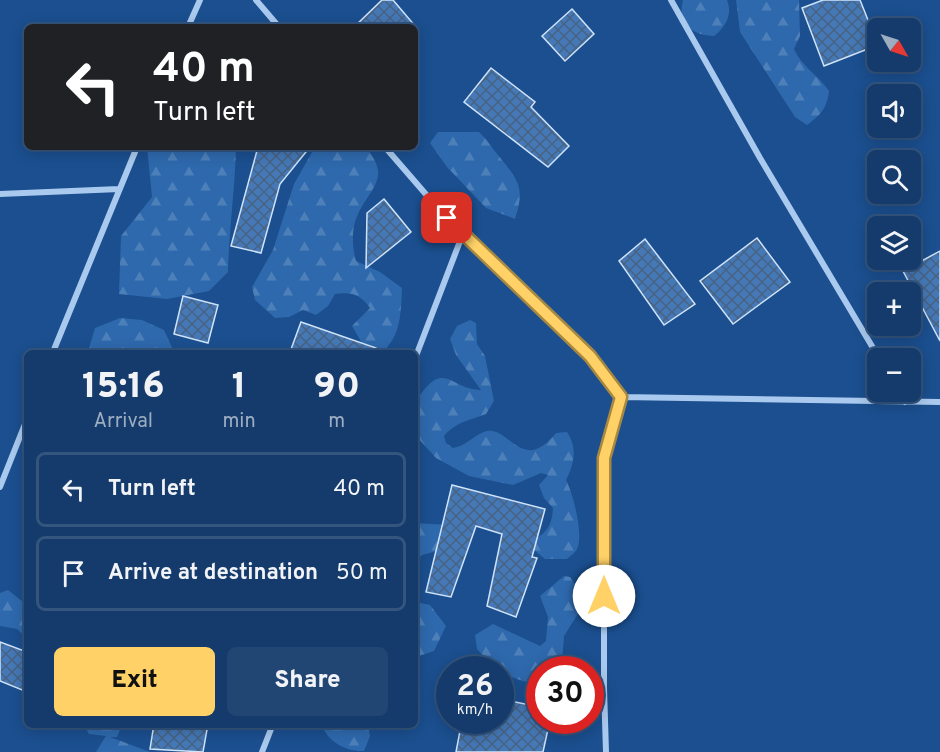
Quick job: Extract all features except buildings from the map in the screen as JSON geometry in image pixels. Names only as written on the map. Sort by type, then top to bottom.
[{"type":"street","points":[[189,24],[200,0]]},
{"type":"street","points":[[256,0],[276,24]]},
{"type":"street","points":[[671,0],[760,158],[873,348]]},
{"type":"street","points":[[55,350],[136,150]]},
{"type":"street","points":[[388,150],[462,236],[590,356],[621,397]]},
{"type":"street","points":[[0,194],[119,189]]},
{"type":"street","points":[[418,351],[462,236]]},
{"type":"street","points":[[621,397],[867,401]]},
{"type":"street","points":[[606,752],[604,458],[621,397]]},
{"type":"street","points":[[921,402],[940,402]]},
{"type":"street","points":[[0,487],[24,427]]},
{"type":"street","points":[[262,752],[271,728]]},
{"type":"green space","points":[[683,0],[727,0],[729,11],[722,29],[714,36],[693,30],[684,21],[682,15]]},
{"type":"green space","points":[[736,0],[799,0],[800,36],[794,49],[829,91],[822,111],[807,125],[795,117],[740,32]]},
{"type":"green space","points":[[438,132],[479,132],[484,137],[518,184],[520,198],[515,219],[486,208],[447,167],[430,143]]},
{"type":"green space","points":[[147,150],[236,150],[228,272],[209,291],[167,299],[119,294],[121,236],[152,197]]},
{"type":"green space","points":[[313,150],[367,150],[373,157],[378,174],[373,189],[356,219],[353,243],[356,261],[380,272],[402,288],[399,323],[393,339],[384,350],[366,350],[352,326],[370,308],[355,295],[335,294],[328,306],[316,315],[303,310],[289,317],[275,318],[255,300],[252,287],[273,250],[294,184]]},
{"type":"green space","points":[[120,318],[142,320],[164,330],[173,350],[89,350],[95,328]]},
{"type":"green space","points":[[470,320],[476,323],[477,344],[485,356],[494,401],[486,414],[464,422],[449,431],[444,436],[446,443],[453,448],[482,433],[495,431],[525,450],[534,450],[544,445],[556,433],[567,432],[573,444],[574,456],[566,480],[572,494],[579,543],[574,553],[567,559],[545,559],[534,550],[531,542],[541,536],[550,525],[553,508],[544,498],[539,485],[548,475],[541,473],[513,485],[469,476],[436,458],[418,438],[418,398],[434,381],[441,378],[447,379],[470,389],[481,390],[456,355],[450,339],[457,326]]},
{"type":"green space","points":[[418,523],[448,525],[448,548],[422,555],[418,559]]},
{"type":"green space","points":[[564,576],[570,577],[578,589],[579,612],[564,636],[562,656],[526,656],[526,681],[514,677],[514,656],[483,656],[477,649],[475,635],[493,624],[540,646],[546,641],[548,617],[540,596]]},
{"type":"green space","points":[[8,590],[24,603],[24,635],[17,629],[0,626],[0,593]]},
{"type":"green space","points":[[418,602],[430,605],[446,626],[434,651],[418,656]]},
{"type":"green space","points":[[86,728],[121,728],[117,737],[110,737],[150,752],[96,752],[106,736],[89,734]]},
{"type":"green space","points":[[324,728],[369,728],[370,736],[364,751],[357,751],[333,741]]},
{"type":"route","points":[[447,218],[462,236],[590,356],[621,397],[604,458],[604,596]]}]
